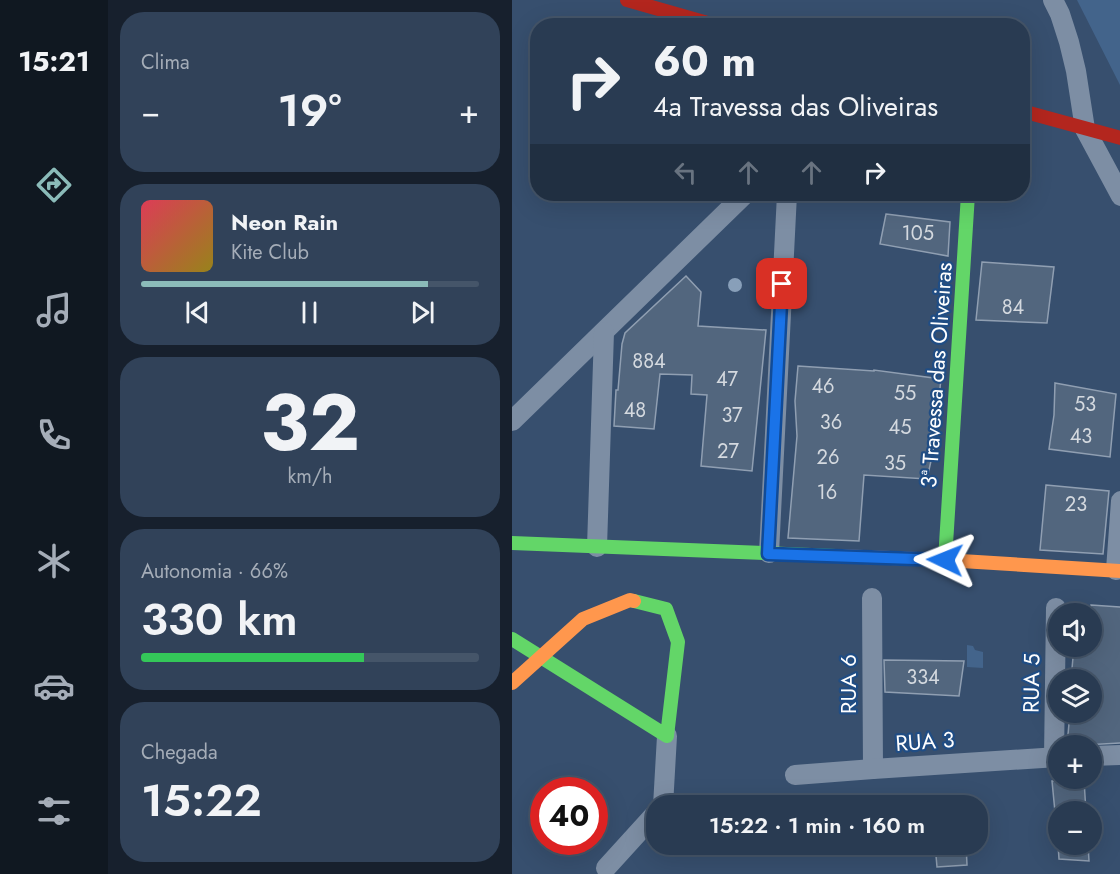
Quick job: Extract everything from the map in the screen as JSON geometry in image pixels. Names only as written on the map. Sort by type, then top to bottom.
[{"type":"street","points":[[627,0],[690,18]]},
{"type":"street","points":[[1053,0],[1069,42],[1094,131],[1121,196]]},
{"type":"street","points":[[1030,113],[1121,138]]},
{"type":"street","points":[[512,421],[738,201]]},
{"type":"street","points":[[768,554],[787,201]]},
{"type":"street","name":"3ª Travessa das Oliveiras","points":[[945,560],[968,201]]},
{"type":"street","points":[[597,547],[604,332]]},
{"type":"street","points":[[512,543],[945,560],[1118,571],[1121,501]]},
{"type":"street","name":"RUA 6","points":[[872,598],[873,769]]},
{"type":"street","points":[[512,683],[583,619],[630,600],[666,609],[678,642],[667,736],[664,795]]},
{"type":"street","points":[[512,639],[667,736]]},
{"type":"street","name":"RUA 5","points":[[1056,657],[1056,735]]},
{"type":"street","points":[[1102,756],[1121,755]]},
{"type":"street","name":"RUA 3","points":[[795,775],[1048,758]]},
{"type":"street","points":[[606,868],[646,824]]},
{"type":"water","points":[[1077,0],[1120,0],[1120,85]]},
{"type":"water","points":[[967,645],[983,652],[983,668],[967,667]]},
{"type":"building","points":[[886,214],[950,222],[948,256],[880,244]]},
{"type":"building","points":[[982,262],[1054,267],[1047,323],[976,320]]},
{"type":"building","points":[[686,276],[701,292],[698,326],[766,330],[752,471],[701,466],[707,395],[691,394],[692,375],[660,374],[654,429],[614,426],[616,390],[618,390],[625,333]]},
{"type":"building","points":[[798,366],[874,370],[941,379],[933,452],[927,479],[864,475],[859,541],[788,538],[797,436],[795,401]]},
{"type":"building","points":[[1055,383],[1116,394],[1110,457],[1049,449],[1054,415]]},
{"type":"building","points":[[1046,485],[1109,491],[1103,554],[1040,550]]},
{"type":"building","points":[[1102,606],[1121,607],[1121,743],[1102,744],[1102,735],[1068,735],[1069,723],[1102,723],[1102,669],[1072,669],[1073,657],[1102,657]]},
{"type":"building","points":[[884,660],[964,661],[959,696],[885,692]]},
{"type":"building","points":[[1053,789],[1085,789],[1085,801],[1054,801]]},
{"type":"building","points":[[936,855],[967,855],[967,865],[937,867]]},
{"type":"building","points":[[1059,855],[1089,855],[1089,861],[1059,859]]},
{"type":"traffic: fast","points":[[945,560],[968,201]]},
{"type":"traffic: fast","points":[[512,543],[836,556]]},
{"type":"traffic: fast","points":[[512,639],[667,736],[678,642],[666,609],[634,601]]},
{"type":"traffic: slow","points":[[836,556],[1121,571]]},
{"type":"traffic: slow","points":[[512,683],[583,619],[630,600],[634,601]]},
{"type":"traffic: jam","points":[[627,0],[690,18]]},
{"type":"traffic: jam","points":[[1030,113],[1121,138]]},
{"type":"route","points":[[782,284],[768,554],[945,560]]}]
